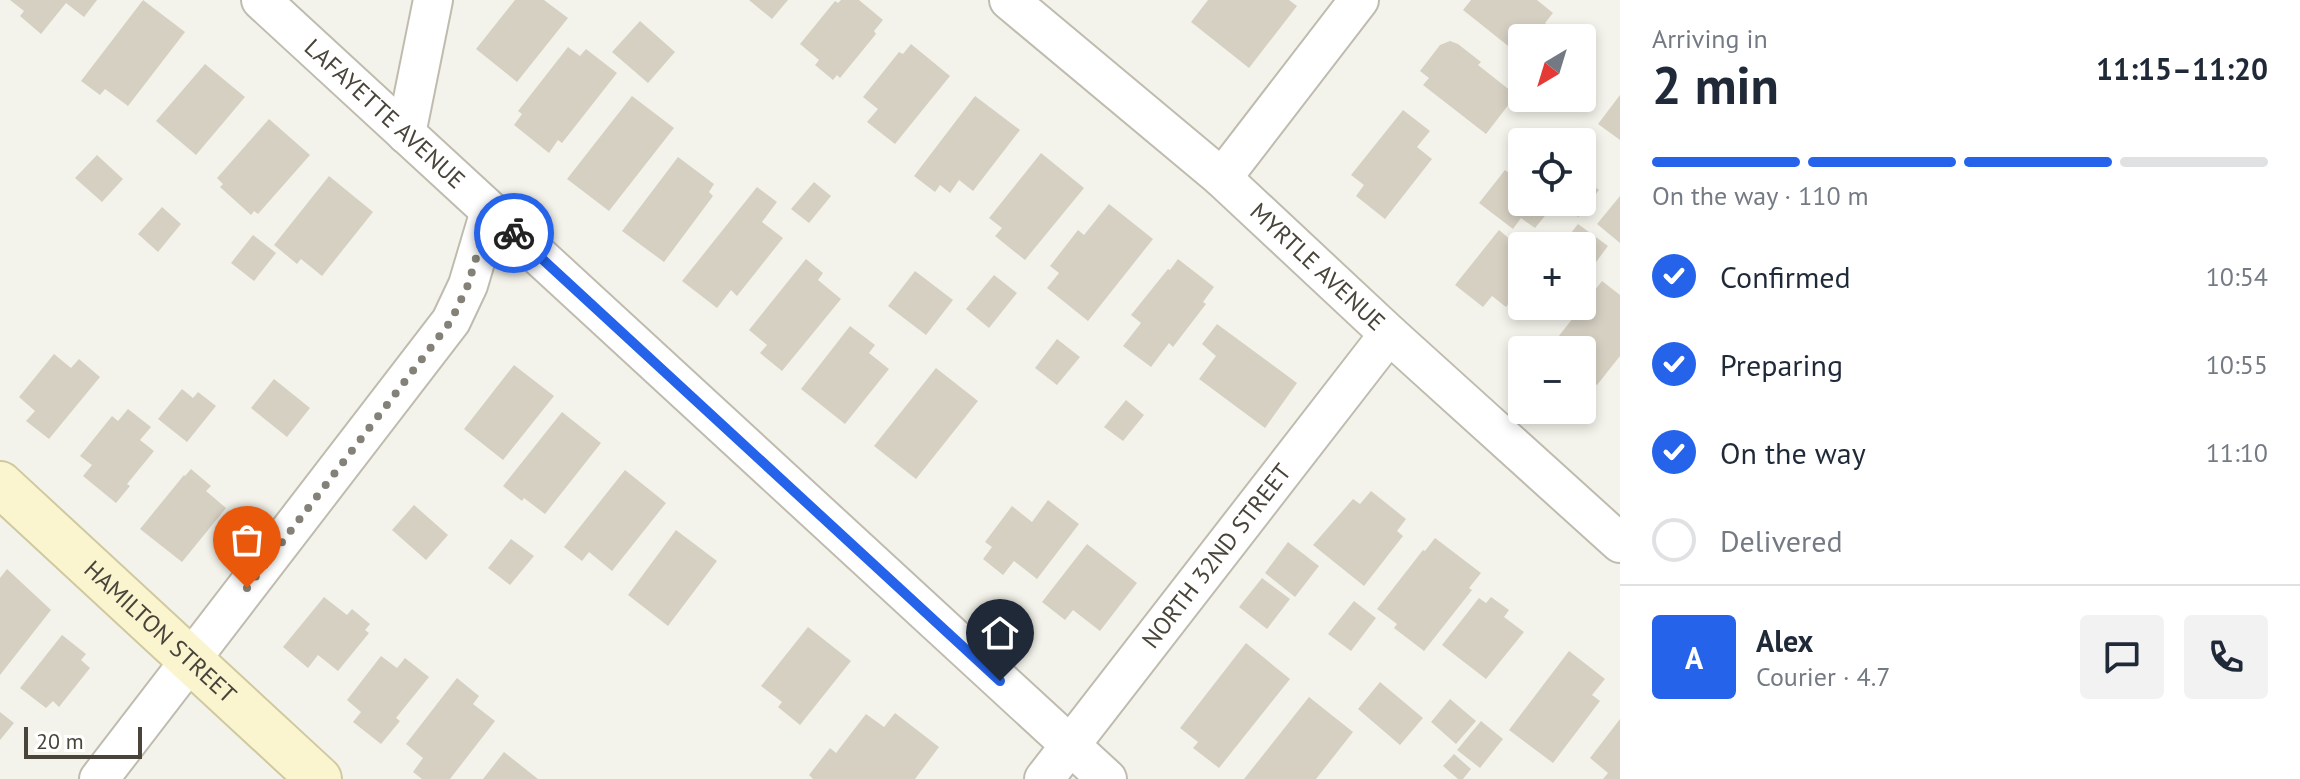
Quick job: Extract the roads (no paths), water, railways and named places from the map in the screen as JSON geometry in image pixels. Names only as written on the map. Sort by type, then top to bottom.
[{"type":"main road","name":"HAMILTON STREET","points":[[0,484],[319,779]]},
{"type":"street","name":"LAFAYETTE AVENUE","points":[[261,0],[1107,779]]},
{"type":"street","points":[[406,134],[433,0]]},
{"type":"street","name":"MYRTLE AVENUE","points":[[1009,0],[1222,178],[1389,334],[1618,536]]},
{"type":"street","points":[[1222,178],[1359,0]]},
{"type":"street","points":[[99,779],[451,321],[468,285],[490,211]]},
{"type":"street","name":"NORTH 32ND STREET","points":[[1044,779],[1389,334]]}]
